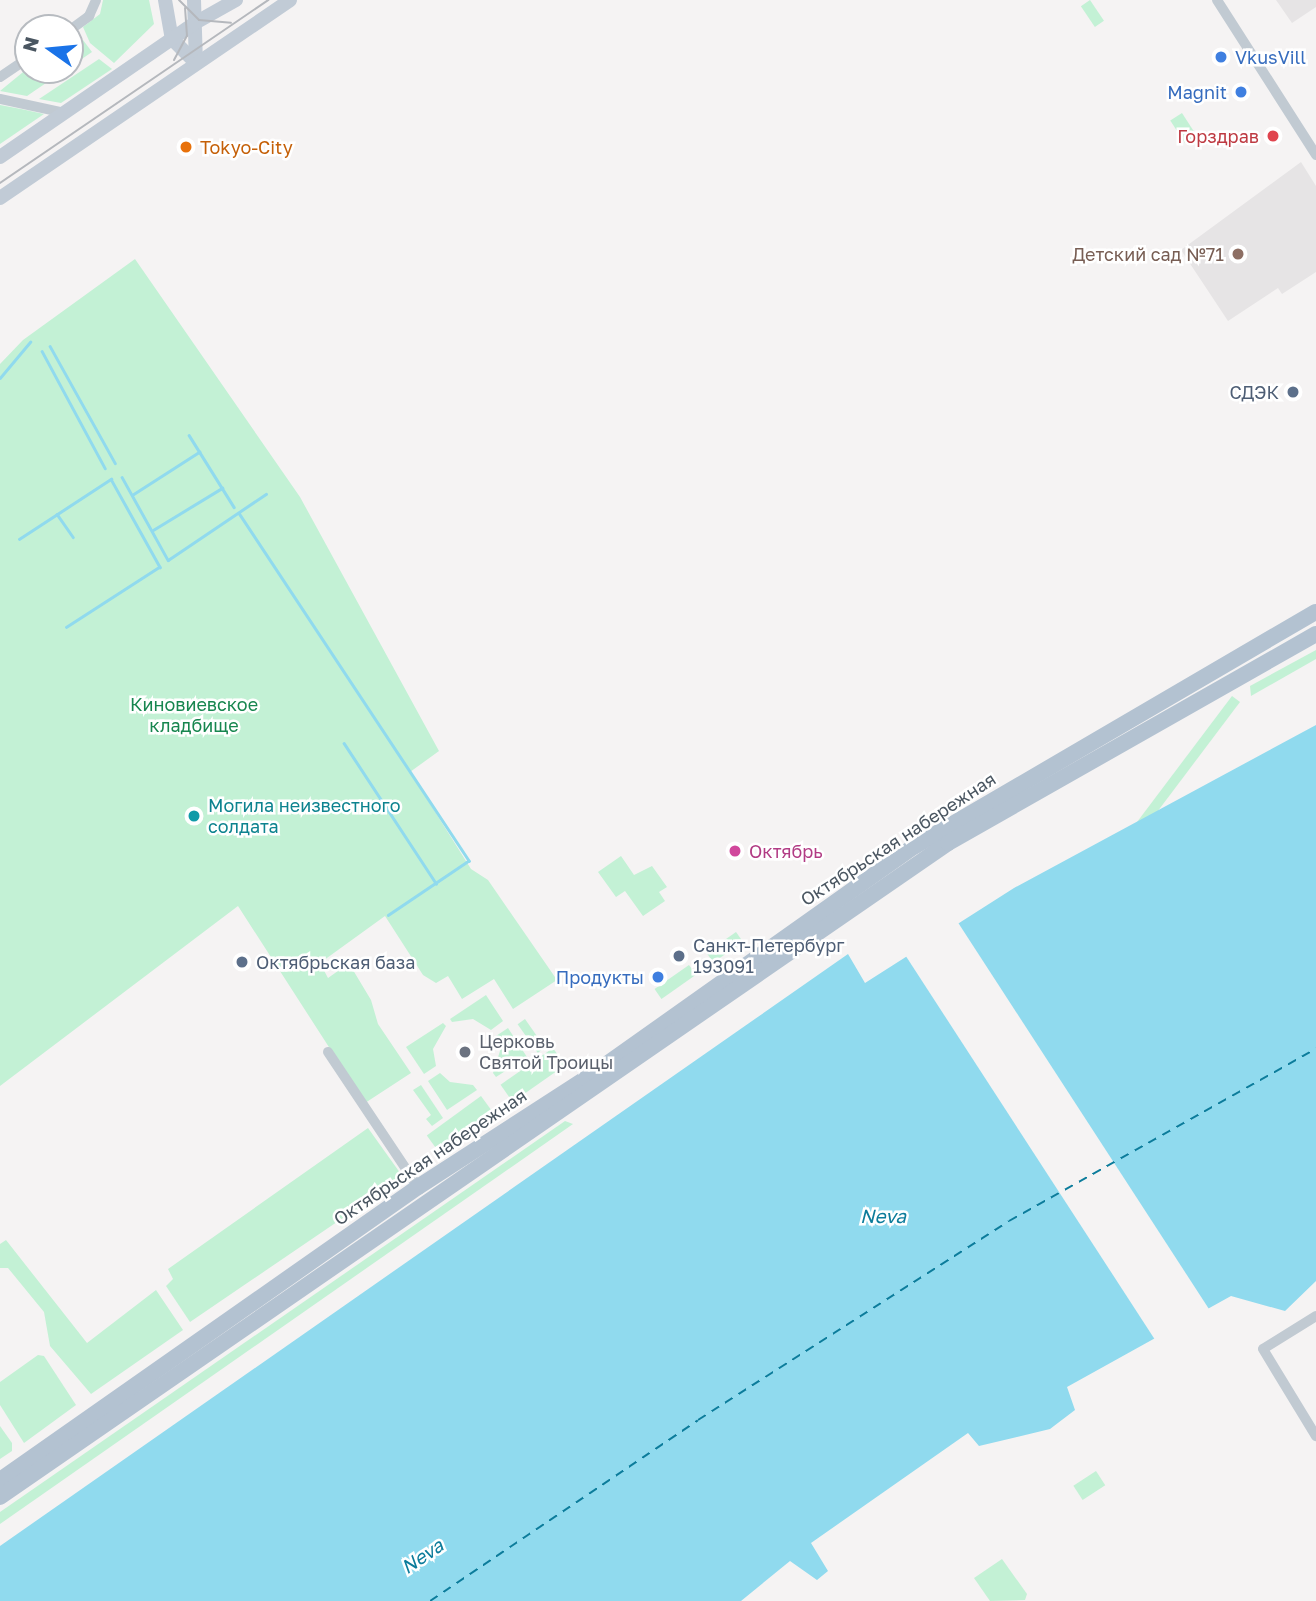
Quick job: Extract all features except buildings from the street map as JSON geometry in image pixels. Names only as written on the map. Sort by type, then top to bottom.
[{"type":"main road","points":[[166,0],[172,38],[196,63]]},
{"type":"main road","points":[[194,0],[198,21],[196,63]]},
{"type":"main road","points":[[0,158],[172,38],[236,0]]},
{"type":"main road","points":[[0,198],[290,0]]},
{"type":"main road","name":"Октябрьская набережная","points":[[0,1480],[418,1187],[594,1073],[915,846],[1316,612]]},
{"type":"main road","name":"Октябрьская набережная","points":[[0,1497],[948,843],[1316,634]]},
{"type":"street","points":[[84,19],[93,11],[96,0]]},
{"type":"street","points":[[1217,0],[1316,155]]},
{"type":"street","points":[[0,99],[65,113]]},
{"type":"street","points":[[328,1052],[418,1187]]},
{"type":"street","points":[[1316,1316],[1263,1349],[1316,1436]]},
{"type":"shaded area","points":[[1276,0],[1316,0],[1316,7],[1292,23]]},
{"type":"shaded area","points":[[1301,162],[1316,186],[1316,272],[1282,294],[1278,288],[1228,321],[1181,250]]},
{"type":"green space","points":[[103,0],[149,0],[154,24],[114,63],[90,43],[84,29],[84,26],[100,14]]},
{"type":"green space","points":[[1090,0],[1104,21],[1095,27],[1081,6]]},
{"type":"green space","points":[[84,41],[92,52],[84,57]]},
{"type":"green space","points":[[99,59],[112,69],[61,103],[39,99],[62,84],[84,84],[84,69]]},
{"type":"green space","points":[[14,80],[14,84],[45,84],[27,96],[0,91]]},
{"type":"green space","points":[[0,105],[21,109],[44,114],[0,144]]},
{"type":"green space","points":[[1182,113],[1197,136],[1185,143],[1170,121]]},
{"type":"green space","name":"Киновиевское кладбище","points":[[135,259],[300,497],[439,751],[410,772],[471,869],[488,880],[557,980],[513,1009],[494,979],[462,999],[448,976],[436,983],[423,975],[385,916],[320,963],[328,978],[345,966],[353,970],[371,1000],[378,1024],[411,1073],[365,1103],[238,906],[0,1086],[0,364],[23,340]]},
{"type":"green space","points":[[1316,650],[1316,659],[1251,696],[1250,686]]},
{"type":"green space","points":[[1232,696],[1240,702],[1055,948],[1047,942]]},
{"type":"green space","points":[[621,856],[634,875],[652,866],[667,887],[659,892],[665,901],[643,916],[625,891],[616,897],[598,872]]},
{"type":"green space","points":[[736,932],[743,942],[713,962],[707,953]]},
{"type":"green space","points":[[689,965],[696,975],[661,999],[655,989]]},
{"type":"green space","points":[[486,995],[503,1021],[491,1030],[473,1019],[452,1022],[450,1019]]},
{"type":"green space","points":[[525,1019],[545,1048],[538,1053],[518,1024]]},
{"type":"green space","points":[[443,1023],[446,1026],[433,1049],[436,1066],[424,1074],[406,1047]]},
{"type":"green space","points":[[508,1028],[527,1057],[496,1077],[493,1073],[500,1051],[496,1036]]},
{"type":"green space","points":[[553,1048],[565,1065],[513,1102],[501,1085]]},
{"type":"green space","points":[[440,1073],[450,1082],[473,1085],[477,1090],[447,1110],[428,1081]]},
{"type":"green space","points":[[421,1085],[443,1118],[432,1126],[426,1119],[431,1115],[413,1090]]},
{"type":"green space","points":[[481,1096],[494,1114],[440,1153],[427,1135]]},
{"type":"green space","points":[[565,1121],[573,1124],[0,1524],[0,1512]]},
{"type":"green space","points":[[368,1128],[403,1177],[190,1322],[166,1286],[173,1279],[168,1269]]},
{"type":"green space","points":[[6,1240],[87,1343],[156,1290],[183,1330],[91,1394],[50,1346],[44,1312],[8,1268],[0,1268],[0,1244]]},
{"type":"green space","points":[[38,1355],[44,1356],[76,1405],[24,1443],[0,1405],[0,1382]]},
{"type":"green space","points":[[0,1426],[12,1443],[12,1451],[0,1459]]},
{"type":"green space","points":[[1096,1471],[1105,1485],[1083,1500],[1073,1486]]},
{"type":"green space","points":[[1002,1559],[1027,1594],[1025,1600],[990,1601],[974,1578]]},
{"type":"water","name":"Neva","points":[[1316,725],[1316,1281],[1285,1311],[1231,1296],[1067,1387],[1075,1410],[1050,1429],[979,1446],[968,1433],[811,1543],[828,1571],[817,1580],[790,1561],[741,1601],[0,1601],[0,1546],[848,954],[865,983],[1014,888]]},
{"type":"pier","points":[[957,921],[1210,1311],[1158,1345],[905,955]]},
{"type":"waterway","points":[[0,378],[30,342]]},
{"type":"waterway","points":[[50,346],[115,463]]},
{"type":"waterway","points":[[42,351],[105,468]]},
{"type":"waterway","points":[[189,435],[234,507]]},
{"type":"waterway","points":[[132,495],[199,452]]},
{"type":"waterway","points":[[122,477],[168,560],[266,494]]},
{"type":"waterway","points":[[19,539],[111,479],[160,567],[67,627]]},
{"type":"waterway","points":[[153,530],[222,488]]},
{"type":"waterway","points":[[239,513],[469,861],[389,915]]},
{"type":"waterway","points":[[57,514],[73,537]]},
{"type":"waterway","points":[[344,743],[436,883]]},
{"type":"ferry route","points":[[430,1601],[698,1420],[1009,1221],[1316,1049]]},
{"type":"tram line","points":[[179,0],[199,20],[231,23]]},
{"type":"tram line","points":[[0,183],[268,0]]},
{"type":"tram line","points":[[174,60],[187,36],[185,8]]},
{"type":"place","name":"VkusVill","points":[[1221,57]]},
{"type":"place","name":"Magnit","points":[[1241,92]]},
{"type":"place","name":"Горздрав","points":[[1273,136]]},
{"type":"place","name":"Tokyo-City","points":[[186,147]]},
{"type":"place","name":"Детский сад №71","points":[[1238,254]]},
{"type":"place","name":"СДЭК","points":[[1293,392]]},
{"type":"place","name":"Могила неизвестного солдата","points":[[194,816]]},
{"type":"place","name":"Октябрь","points":[[735,851]]},
{"type":"place","name":"Санкт-Петербург 193091","points":[[679,956]]},
{"type":"place","name":"Октябрьская база","points":[[242,962]]},
{"type":"place","name":"Продукты","points":[[658,977]]},
{"type":"place","name":"Церковь Святой Троицы","points":[[465,1052]]}]
